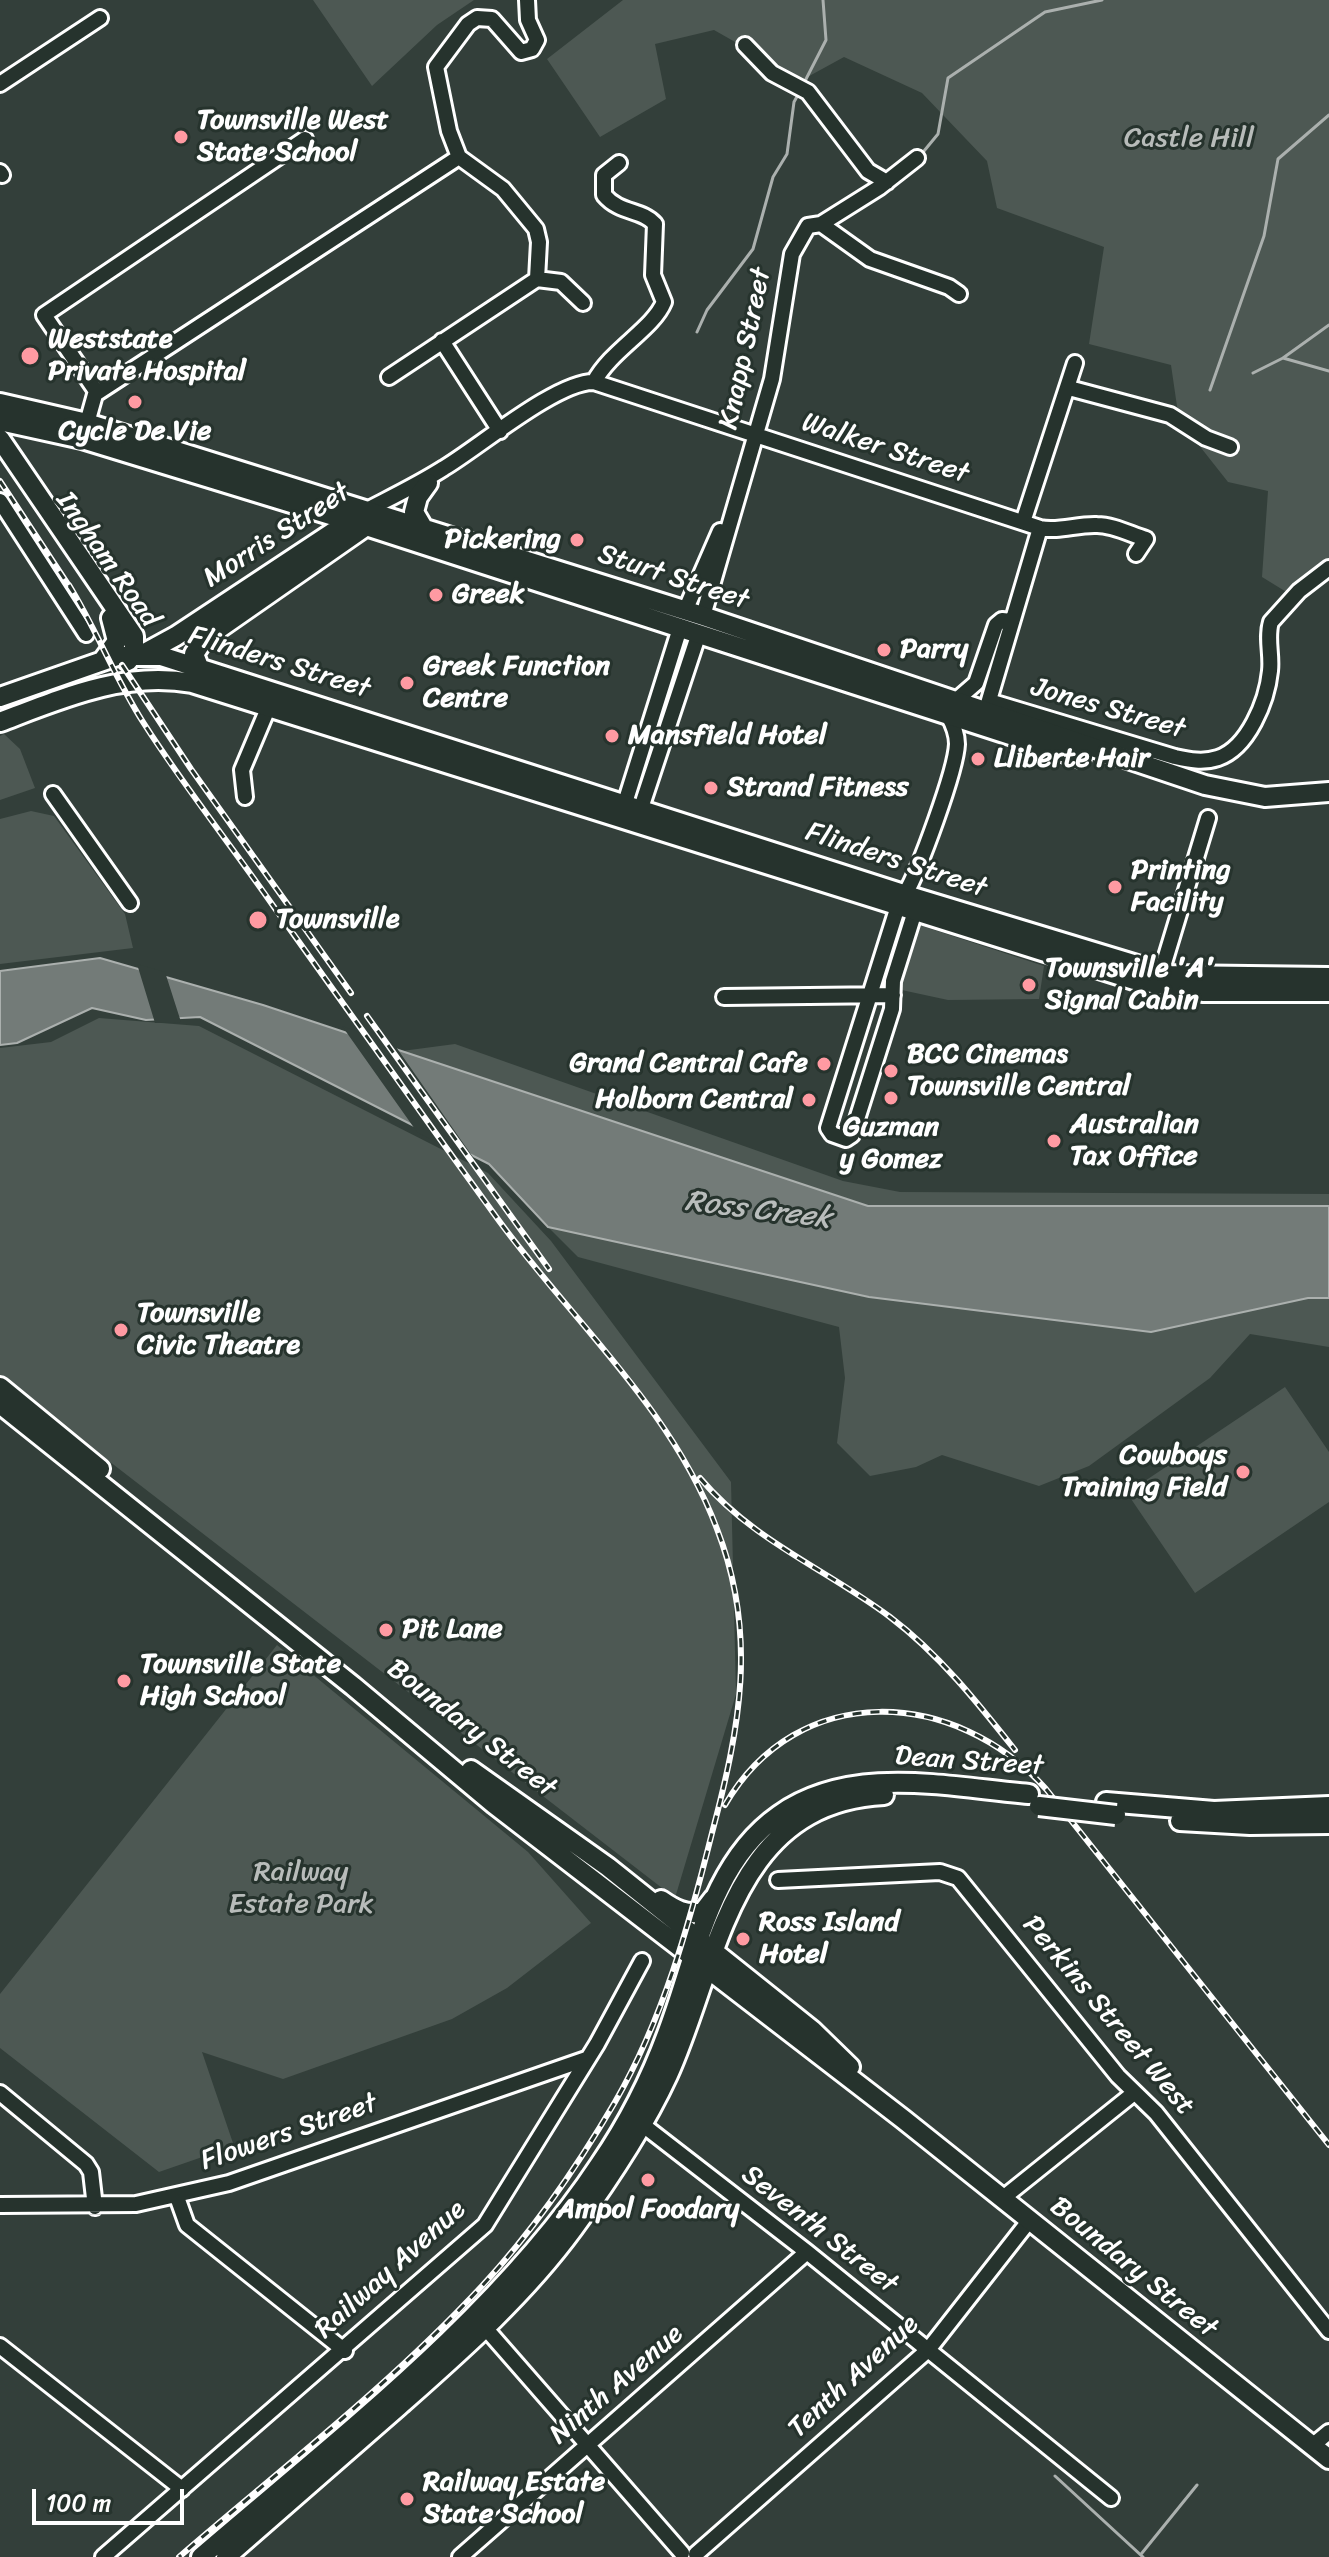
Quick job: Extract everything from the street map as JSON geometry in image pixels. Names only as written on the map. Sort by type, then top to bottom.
[{"type":"main road","points":[[0,389],[45,420],[19,436],[7,458]]},
{"type":"main road","name":"Sturt Street","points":[[0,403],[45,420],[692,622],[950,709],[988,709],[1226,791],[1265,797],[1329,792]]},
{"type":"main road","name":"Sturt Street","points":[[0,421],[45,420]]},
{"type":"main road","name":"Sturt Street","points":[[85,431],[312,510],[424,529],[692,622]]},
{"type":"main road","name":"Ingham Road","points":[[0,439],[7,458],[111,618],[137,648]]},
{"type":"main road","name":"Ingham Road","points":[[7,458],[137,648]]},
{"type":"main road","points":[[424,529],[414,512],[418,497],[428,483]]},
{"type":"main road","points":[[312,510],[322,529],[312,546]]},
{"type":"main road","name":"Morris Street","points":[[32,710],[115,670],[137,648],[366,518]]},
{"type":"main road","name":"Morris Street","points":[[199,667],[195,650],[212,632],[366,518]]},
{"type":"main road","points":[[103,660],[117,641],[111,618]]},
{"type":"main road","points":[[0,697],[137,648],[148,666],[221,691]]},
{"type":"main road","name":"Flinders Street","points":[[137,648],[1158,986],[1225,993],[1329,992]]},
{"type":"main road","name":"Flinders Street","points":[[32,710],[114,682],[151,678],[221,691],[631,813]]},
{"type":"main road","name":"Sturt Street","points":[[988,709],[1246,807],[1283,809],[1329,804]]},
{"type":"main road","points":[[0,722],[32,710]]},
{"type":"main road","name":"Flinders Street","points":[[908,902],[1161,973],[1203,978],[1329,977]]},
{"type":"main road","points":[[1161,973],[1170,983],[1225,993]]},
{"type":"main road","name":"Boundary Street","points":[[0,1387],[457,1759],[598,1860],[809,2048],[1003,2198],[1329,2459]]},
{"type":"main road","name":"Boundary Street","points":[[0,1404],[353,1686],[505,1813],[812,2030],[903,2119]]},
{"type":"main road","name":"Dean Street","points":[[703,1954],[717,1893],[741,1853],[776,1817],[801,1802],[850,1784],[900,1783],[1240,1825],[1329,1824]]},
{"type":"main road","name":"Dean Street","points":[[703,1954],[754,1866],[794,1824],[825,1808],[856,1797],[900,1795],[1034,1800]]},
{"type":"main road","name":"Dean Street","points":[[1111,1808],[1214,1811],[1329,1806]]},
{"type":"main road","points":[[598,1860],[682,1912],[703,1912],[717,1893]]},
{"type":"main road","points":[[226,2557],[480,2323],[573,2229],[643,2125],[667,2078],[697,2003],[703,1954]]},
{"type":"main road","points":[[201,2557],[480,2323],[559,2222],[630,2117],[651,2076],[703,1954]]},
{"type":"main road","points":[[697,2003],[710,1994],[723,1994],[765,2026],[809,2048]]},
{"type":"street","points":[[527,0],[528,20],[537,40],[532,49],[521,52],[495,23],[481,17],[468,24],[436,67],[449,131],[459,157],[503,189],[535,227],[539,242],[537,279]]},
{"type":"street","points":[[0,84],[100,18]]},
{"type":"street","points":[[745,45],[774,75],[800,87],[868,171],[872,182],[866,196]]},
{"type":"street","points":[[97,393],[44,315],[305,139]]},
{"type":"street","points":[[85,431],[97,393],[459,157]]},
{"type":"street","points":[[917,158],[887,182],[821,224],[870,259],[949,287],[959,294]]},
{"type":"street","points":[[594,382],[608,360],[656,315],[664,302],[653,275],[655,224],[645,216],[620,209],[602,190],[606,172],[619,163]]},
{"type":"street","points":[[868,171],[887,182]]},
{"type":"street","name":"Knapp Street","points":[[631,813],[670,659],[692,622],[736,498],[772,379],[792,254],[808,226],[821,224]]},
{"type":"street","points":[[389,377],[537,279],[561,282],[583,303]]},
{"type":"street","points":[[442,341],[500,431]]},
{"type":"street","points":[[1023,522],[1075,363]]},
{"type":"street","name":"Morris Street","points":[[366,518],[568,387],[594,382]]},
{"type":"street","name":"Walker Street","points":[[594,382],[1040,528],[1106,526],[1146,539],[1136,554]]},
{"type":"street","points":[[1069,388],[1170,415],[1200,435],[1230,447]]},
{"type":"street","name":"Morris Street","points":[[366,518],[428,483],[443,469]]},
{"type":"street","points":[[0,501],[86,634]]},
{"type":"street","points":[[955,756],[988,709],[1040,528]]},
{"type":"street","name":"Jones Street","points":[[988,709],[1165,755],[1202,761],[1217,759],[1233,749],[1260,710],[1270,672],[1271,622],[1299,591],[1329,568]]},
{"type":"street","points":[[908,902],[893,995],[852,1135],[846,1139],[830,1133],[828,1128],[870,994],[908,902],[955,756],[956,735],[950,709],[976,683],[996,625],[1002,620],[1011,621]]},
{"type":"street","name":"Knapp Street","points":[[631,813],[689,665],[692,622]]},
{"type":"street","points":[[670,659],[689,665]]},
{"type":"street","points":[[976,683],[988,709]]},
{"type":"street","points":[[245,797],[242,770],[269,706]]},
{"type":"street","points":[[53,794],[130,903]]},
{"type":"street","points":[[1161,973],[1208,818]]},
{"type":"street","points":[[724,997],[893,995]]},
{"type":"street","name":"Perkins Street West","points":[[778,1880],[940,1872],[958,1878],[1134,2093],[1156,2113],[1329,2331]]},
{"type":"street","name":"Railway Avenue","points":[[103,2557],[345,2351],[485,2225],[642,1961]]},
{"type":"street","name":"Flowers Street","points":[[0,2205],[95,2207],[177,2197],[229,2183],[586,2059]]},
{"type":"street","points":[[0,2093],[86,2164],[95,2190],[95,2207]]},
{"type":"street","points":[[1003,2198],[1134,2093]]},
{"type":"street","name":"Seventh Street","points":[[643,2125],[807,2252],[1111,2498]]},
{"type":"street","points":[[177,2197],[187,2225],[345,2351]]},
{"type":"street","name":"Tenth Avenue","points":[[688,2555],[928,2350],[1029,2221]]},
{"type":"street","name":"Ninth Avenue","points":[[460,2557],[807,2252]]},
{"type":"street","points":[[480,2323],[688,2555]]},
{"type":"street","points":[[0,2346],[182,2489]]},
{"type":"street","points":[[1312,2446],[1329,2432]]},
{"type":"green space","points":[[313,0],[474,0],[437,25],[372,86]]},
{"type":"green space","name":"Castle Hill","points":[[623,0],[1329,0],[1329,559],[1288,593],[1262,577],[1268,491],[1228,482],[1179,420],[1171,365],[1089,344],[1104,247],[997,208],[987,161],[922,93],[844,57],[802,80],[714,30],[655,44],[666,99],[600,137],[547,59]]},
{"type":"green space","points":[[4,734],[20,749],[35,788],[0,800],[0,736]]},
{"type":"green space","points":[[31,811],[54,816],[125,914],[133,948],[0,964],[0,819]]},
{"type":"green space","points":[[916,924],[1044,966],[1039,999],[948,1000],[897,989]]},
{"type":"green space","points":[[99,1018],[199,1026],[488,1173],[551,1241],[731,1482],[736,1694],[675,1898],[0,1377],[0,1048],[51,1042]]},
{"type":"green space","points":[[455,1044],[843,1181],[900,1192],[1329,1194],[1329,1206],[868,1206],[402,1051]]},
{"type":"green space","points":[[548,1227],[869,1297],[1151,1332],[1308,1298],[1329,1298],[1329,1347],[1250,1334],[1210,1378],[1089,1466],[1039,1486],[942,1455],[916,1467],[870,1476],[837,1443],[845,1378],[839,1327],[578,1257]]},
{"type":"green space","name":"Cowboys Training Field","points":[[1285,1387],[1329,1452],[1329,1502],[1195,1593],[1127,1493]]},
{"type":"green space","name":"Railway Estate Park","points":[[277,1645],[528,1852],[591,1923],[507,1988],[452,2019],[283,2079],[202,2052],[234,2146],[159,2172],[0,2048],[0,1994]]},
{"type":"water","name":"Ross Creek","points":[[100,958],[263,1005],[868,1206],[1329,1206],[1329,1298],[1308,1298],[1151,1332],[869,1297],[548,1227],[489,1164],[200,1017],[146,1020],[92,1008],[17,1043],[0,1045],[0,971]]},
{"type":"pier","points":[[137,964],[165,972],[181,1022],[155,1023]]},
{"type":"pier","points":[[342,1026],[394,1044],[477,1163],[417,1132]]},
{"type":"waterway","points":[[804,83],[826,40],[823,0]]},
{"type":"waterway","points":[[924,151],[938,134],[948,78],[1045,12],[1102,0]]},
{"type":"waterway","points":[[697,332],[707,310],[753,249],[773,177],[787,154],[794,102],[799,93]]},
{"type":"waterway","points":[[1210,390],[1264,236],[1278,159],[1329,115]]},
{"type":"waterway","points":[[1253,373],[1283,358],[1329,325]]},
{"type":"waterway","points":[[1283,358],[1329,371]]},
{"type":"waterway","points":[[1055,2476],[1143,2557]]},
{"type":"waterway","points":[[1142,2553],[1197,2485]]},
{"type":"railway","points":[[0,481],[73,592]]},
{"type":"railway","points":[[69,585],[133,705],[174,769],[497,1218],[618,1366],[674,1444],[698,1485],[717,1529],[730,1568],[741,1644],[737,1718],[722,1794],[694,1902],[661,2005],[615,2102],[553,2198],[482,2286],[373,2392],[179,2557]]},
{"type":"railway","points":[[122,665],[191,769],[351,993]]},
{"type":"railway","points":[[367,1016],[549,1269]]},
{"type":"railway","points":[[700,1478],[743,1520],[908,1631],[957,1679],[1015,1750]]},
{"type":"railway","points":[[725,1805],[756,1764],[793,1735],[835,1718],[879,1712],[924,1716],[968,1731],[1009,1756],[1046,1789],[1329,2145]]},
{"type":"place","name":"Townsville West State School","points":[[181,137]]},
{"type":"place","name":"Weststate Private Hospital","points":[[30,356]]},
{"type":"place","name":"Cycle De Vie","points":[[135,402]]},
{"type":"place","name":"Pickering","points":[[577,540]]},
{"type":"place","name":"Greek","points":[[436,595]]},
{"type":"place","name":"Parry","points":[[884,650]]},
{"type":"place","name":"Greek Function Centre","points":[[407,683]]},
{"type":"place","name":"Mansfield Hotel","points":[[612,736]]},
{"type":"place","name":"Lliberte Hair","points":[[978,759]]},
{"type":"place","name":"Strand Fitness","points":[[711,788]]},
{"type":"place","name":"Printing Facility","points":[[1115,887]]},
{"type":"place","name":"Townsville","points":[[258,920]]},
{"type":"place","name":"Townsville 'A' Signal Cabin","points":[[1029,985]]},
{"type":"place","name":"Grand Central Cafe","points":[[824,1064]]},
{"type":"place","name":"BCC Cinemas Townsville Central","points":[[891,1071]]},
{"type":"place","name":"Guzman y Gomez","points":[[891,1098]]},
{"type":"place","name":"Holborn Central","points":[[809,1100]]},
{"type":"place","name":"Australian Tax Office","points":[[1054,1141]]},
{"type":"place","name":"Townsville Civic Theatre","points":[[121,1330]]},
{"type":"place","name":"Cowboys Training Field","points":[[1243,1472]]},
{"type":"place","name":"Pit Lane","points":[[386,1630]]},
{"type":"place","name":"Townsville State High School","points":[[124,1681]]},
{"type":"place","name":"Ross Island Hotel","points":[[743,1939]]},
{"type":"place","name":"Ampol Foodary","points":[[648,2180]]},
{"type":"place","name":"Railway Estate State School","points":[[407,2499]]}]
